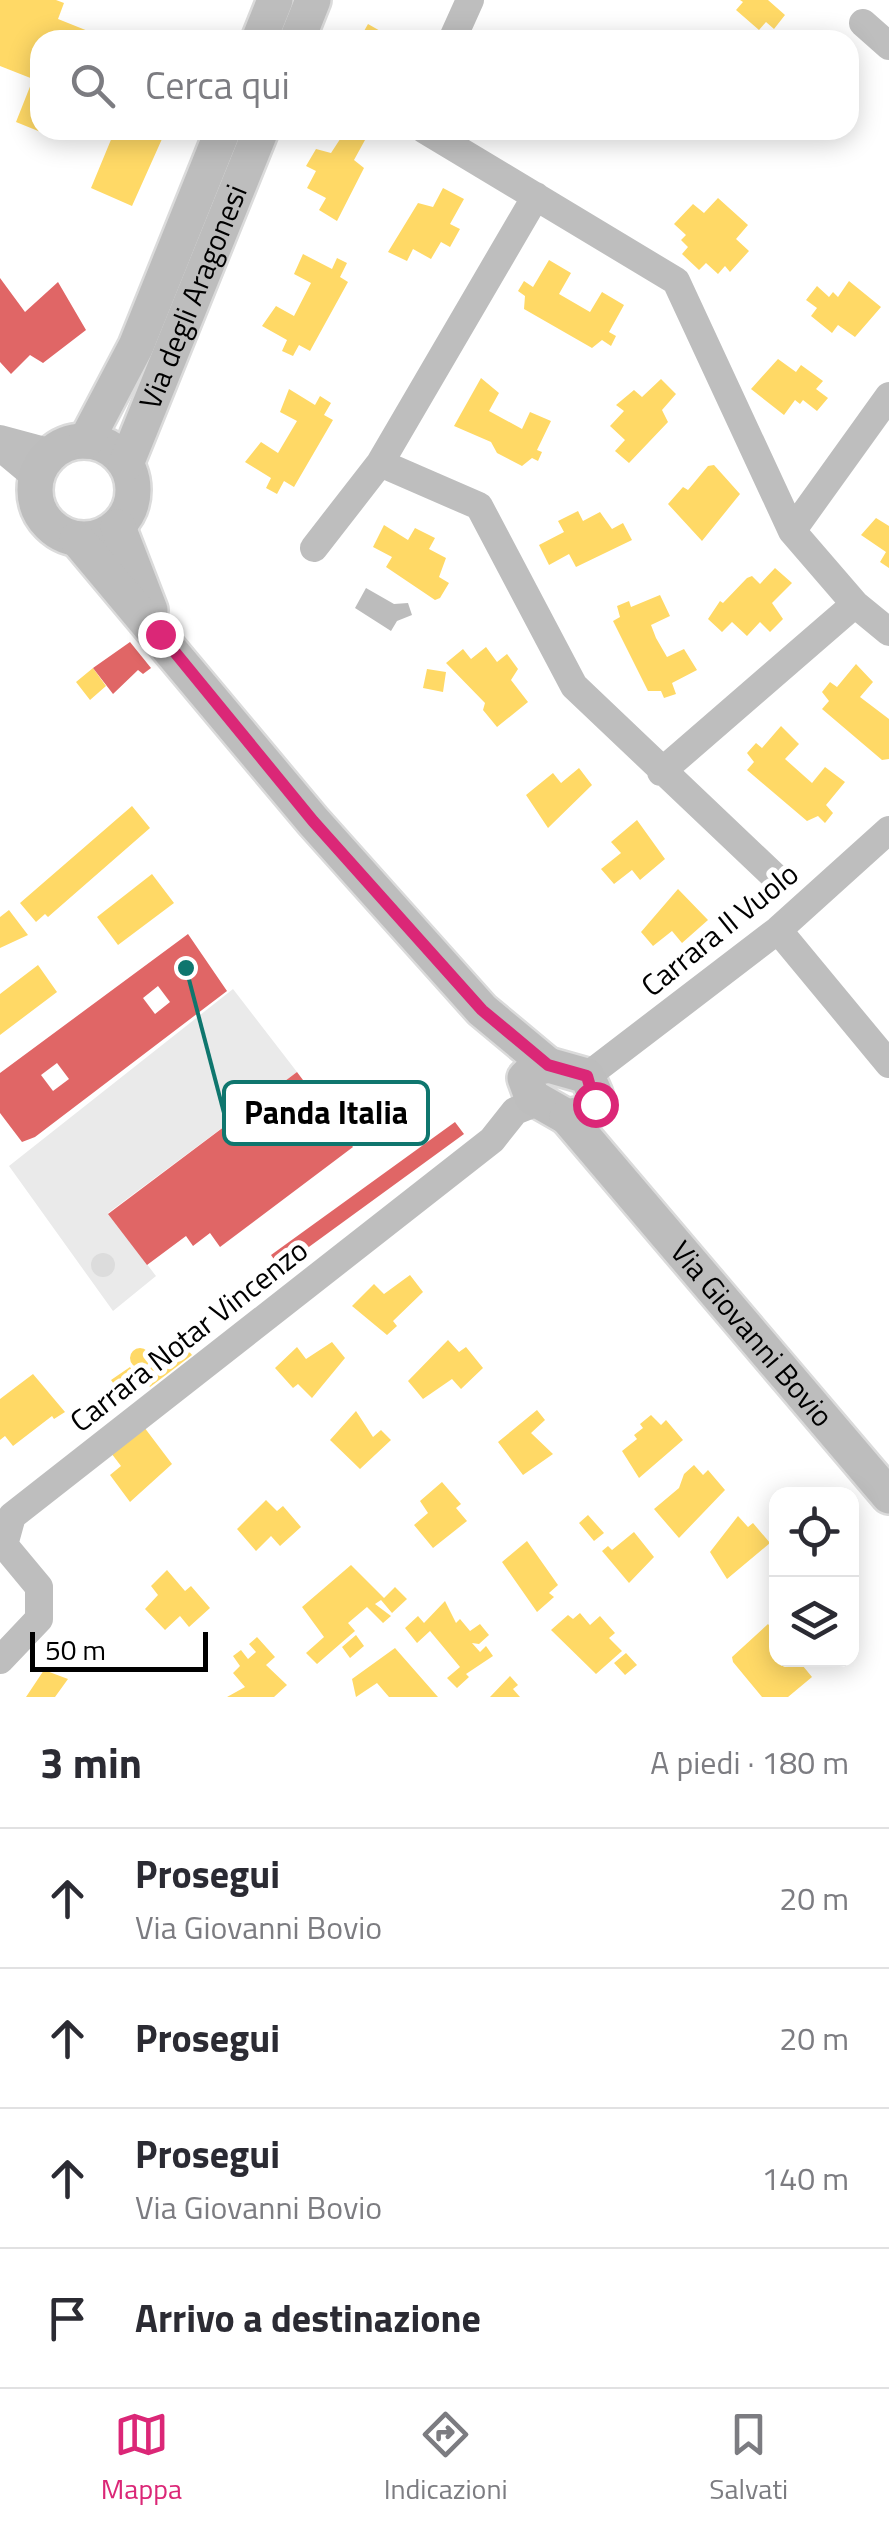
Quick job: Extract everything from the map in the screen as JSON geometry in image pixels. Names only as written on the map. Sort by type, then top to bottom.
[{"type":"main road","points":[[266,30],[275,0]]},
{"type":"main road","points":[[301,30],[313,0]]},
{"type":"main road","name":"Via degli Aragonesi","points":[[86,441],[136,346],[219,140]]},
{"type":"main road","name":"Via degli Aragonesi","points":[[126,464],[258,140]]},
{"type":"main road","points":[[86,441],[102,444],[126,464],[134,497],[118,527],[99,538],[76,539],[61,534],[38,510],[44,465],[86,441]]},
{"type":"main road","points":[[118,527],[160,634]]},
{"type":"main road","points":[[76,539],[160,634]]},
{"type":"main road","name":"Via Giovanni Bovio","points":[[160,634],[313,821],[482,1010],[560,1090],[616,1172],[889,1496]]},
{"type":"street","points":[[456,30],[470,0]]},
{"type":"street","points":[[863,23],[889,46]]},
{"type":"street","points":[[442,140],[676,280],[792,531],[855,604],[889,632]]},
{"type":"street","points":[[314,548],[380,464],[536,196]]},
{"type":"street","points":[[792,531],[889,396]]},
{"type":"street","points":[[0,443],[44,465]]},
{"type":"street","points":[[380,464],[480,506],[574,686],[775,878]]},
{"type":"street","points":[[661,772],[855,604]]},
{"type":"street","name":"Carrara Il Vuolo","points":[[560,1090],[778,930],[889,830]]},
{"type":"street","points":[[778,930],[889,1064]]},
{"type":"street","name":"Carrara Notar Vincenzo","points":[[0,1660],[39,1619],[38,1587],[4,1545],[12,1516],[492,1140],[514,1111],[560,1090]]},
{"type":"shaded area","points":[[366,588],[394,604],[408,603],[412,615],[397,621],[391,631],[355,608]]},
{"type":"shaded area","points":[[233,989],[297,1072],[108,1213],[156,1276],[113,1311],[9,1166]]},
{"type":"building: Abitazioni","points":[[0,0],[56,0],[64,3],[58,19],[86,30],[30,30],[30,78],[0,66]]},
{"type":"building: Abitazioni","points":[[740,0],[768,0],[785,15],[774,29],[766,22],[759,30],[736,10],[743,2]]},
{"type":"building: Abitazioni","points":[[30,87],[30,128],[16,122]]},
{"type":"building: Abitazioni","points":[[111,140],[162,140],[132,206],[91,188]]},
{"type":"building: Abitazioni","points":[[339,140],[365,140],[354,160],[364,168],[337,221],[319,210],[326,198],[307,188],[316,171],[306,166],[316,149],[331,153]]},
{"type":"building: Abitazioni","points":[[443,188],[464,199],[450,224],[460,229],[450,247],[441,242],[431,259],[413,249],[407,261],[388,252],[418,203],[433,207]]},
{"type":"building: Abitazioni","points":[[718,198],[748,225],[736,239],[749,251],[730,272],[725,266],[718,274],[706,263],[699,270],[682,254],[688,247],[681,240],[686,235],[674,224],[693,204],[704,213]]},
{"type":"building: Abitazioni","points":[[303,254],[332,269],[337,258],[347,263],[340,277],[348,282],[310,351],[299,345],[293,356],[282,351],[287,340],[262,326],[276,306],[294,316],[311,283],[294,274]]},
{"type":"building: Abitazioni","points":[[549,260],[571,273],[559,294],[590,312],[602,292],[624,305],[609,332],[616,336],[611,346],[602,340],[592,348],[524,309],[525,296],[518,291],[524,281],[533,287]]},
{"type":"building: Abitazioni","points":[[849,281],[881,307],[855,337],[838,325],[832,333],[811,316],[817,308],[806,300],[817,286],[829,297],[833,292],[838,297]]},
{"type":"building: Abitazioni","points":[[778,359],[796,372],[801,365],[823,381],[816,389],[828,398],[817,411],[803,400],[800,404],[795,400],[784,415],[751,389]]},
{"type":"building: Abitazioni","points":[[481,378],[499,393],[489,411],[522,429],[530,412],[551,421],[537,450],[542,452],[538,461],[532,458],[522,466],[497,453],[491,442],[454,426]]},
{"type":"building: Abitazioni","points":[[661,379],[676,394],[662,410],[668,422],[629,463],[615,451],[625,440],[610,426],[624,411],[616,405],[634,390],[642,397]]},
{"type":"building: Abitazioni","points":[[289,389],[315,405],[320,396],[331,403],[324,415],[333,420],[294,487],[284,481],[277,494],[266,488],[271,478],[245,462],[261,442],[278,453],[297,421],[280,412]]},
{"type":"building: Abitazioni","points":[[714,465],[740,494],[702,541],[668,504],[683,487],[688,490],[708,466]]},
{"type":"building: Abitazioni","points":[[578,511],[583,521],[600,512],[612,529],[623,523],[632,540],[576,567],[569,554],[549,565],[539,545],[564,532],[558,521]]},
{"type":"building: Abitazioni","points":[[876,518],[889,526],[889,568],[880,562],[886,552],[861,535]]},
{"type":"building: Abitazioni","points":[[384,525],[408,540],[415,528],[435,538],[429,549],[446,558],[439,577],[449,583],[440,598],[435,600],[386,567],[392,557],[373,547]]},
{"type":"building: Abitazioni","points":[[775,568],[792,583],[772,603],[783,619],[770,632],[760,622],[747,636],[732,622],[722,632],[708,619],[720,601],[723,603],[747,578],[752,576],[760,584]]},
{"type":"building: Abitazioni","points":[[660,595],[670,616],[651,625],[656,638],[667,657],[684,649],[697,670],[672,683],[676,694],[664,698],[661,691],[648,691],[613,621],[620,617],[617,606],[629,601],[631,607]]},
{"type":"building: Abitazioni","points":[[486,647],[497,662],[507,654],[518,669],[511,680],[528,702],[497,727],[483,710],[485,703],[446,663],[463,649],[471,659]]},
{"type":"building: Abitazioni","points":[[856,664],[873,682],[860,697],[889,719],[889,759],[882,760],[822,709],[829,701],[822,692],[830,682],[837,687]]},
{"type":"building: Abitazioni","points":[[93,668],[106,686],[90,700],[76,682]]},
{"type":"building: Abitazioni","points":[[427,669],[446,672],[443,692],[423,688]]},
{"type":"building: Abitazioni","points":[[781,726],[799,744],[785,759],[812,783],[825,767],[845,782],[826,805],[833,813],[825,823],[818,816],[807,821],[747,770],[754,762],[747,753],[756,743],[762,748]]},
{"type":"building: Abitazioni","points":[[579,768],[592,785],[548,828],[526,795],[553,773],[561,783]]},
{"type":"building: Abitazioni","points":[[132,806],[150,828],[48,917],[45,914],[36,922],[20,903]]},
{"type":"building: Abitazioni","points":[[637,820],[665,859],[640,880],[632,870],[614,884],[601,869],[621,853],[611,842]]},
{"type":"building: Abitazioni","points":[[152,874],[174,903],[118,945],[97,917]]},
{"type":"building: Abitazioni","points":[[678,889],[708,920],[682,943],[672,931],[653,946],[641,932]]},
{"type":"building: Abitazioni","points":[[9,910],[28,935],[0,948],[0,917]]},
{"type":"building: Abitazioni","points":[[38,965],[57,992],[0,1035],[0,994]]},
{"type":"building: Abitazioni","points":[[410,1275],[423,1292],[393,1321],[397,1326],[387,1335],[352,1306],[374,1284],[384,1294]]},
{"type":"building: Abitazioni","points":[[180,1340],[192,1355],[150,1387],[142,1376]]},
{"type":"building: Abitazioni","points":[[448,1340],[459,1352],[466,1347],[483,1368],[461,1389],[452,1379],[423,1399],[408,1381]]},
{"type":"building: Abitazioni","points":[[332,1342],[345,1358],[312,1398],[298,1384],[293,1388],[275,1368],[297,1347],[306,1359]]},
{"type":"building: Abitazioni","points":[[140,1348],[150,1358],[140,1368],[130,1358]]},
{"type":"building: Abitazioni","points":[[130,1367],[137,1379],[119,1391],[111,1380]]},
{"type":"building: Abitazioni","points":[[33,1374],[65,1412],[54,1419],[52,1416],[13,1446],[5,1436],[0,1440],[0,1399]]},
{"type":"building: Abitazioni","points":[[537,1410],[545,1420],[531,1433],[553,1454],[523,1475],[498,1442]]},
{"type":"building: Abitazioni","points":[[356,1411],[373,1437],[381,1430],[391,1440],[360,1469],[330,1440]]},
{"type":"building: Abitazioni","points":[[651,1415],[661,1425],[666,1420],[683,1440],[639,1478],[622,1451],[637,1439],[634,1435],[643,1428],[640,1424]]},
{"type":"building: Abitazioni","points":[[141,1423],[172,1464],[130,1502],[110,1475],[121,1466],[108,1449]]},
{"type":"building: Abitazioni","points":[[694,1465],[703,1475],[708,1470],[725,1490],[679,1538],[654,1509],[679,1488],[684,1474]]},
{"type":"building: Abitazioni","points":[[442,1482],[461,1504],[456,1508],[467,1521],[433,1548],[414,1525],[428,1513],[420,1501]]},
{"type":"building: Abitazioni","points":[[266,1500],[277,1511],[283,1506],[301,1527],[280,1546],[271,1536],[256,1551],[237,1529]]},
{"type":"building: Abitazioni","points":[[588,1515],[604,1533],[594,1541],[579,1523]]},
{"type":"building: Abitazioni","points":[[738,1516],[748,1527],[753,1523],[769,1542],[727,1579],[710,1552]]},
{"type":"building: Abitazioni","points":[[634,1532],[654,1557],[629,1583],[602,1551],[608,1546],[612,1550]]},
{"type":"building: Abitazioni","points":[[527,1541],[558,1585],[549,1593],[554,1597],[537,1612],[502,1562]]},
{"type":"building: Abitazioni","points":[[351,1565],[384,1598],[395,1587],[407,1599],[392,1613],[381,1600],[375,1604],[391,1616],[383,1623],[367,1607],[348,1623],[355,1631],[317,1664],[306,1653],[324,1637],[302,1607]]},
{"type":"building: Abitazioni","points":[[167,1570],[185,1591],[191,1586],[210,1608],[189,1627],[180,1616],[165,1630],[145,1609],[158,1595],[151,1586]]},
{"type":"building: Abitazioni","points":[[445,1601],[456,1623],[460,1619],[470,1631],[480,1624],[489,1635],[479,1644],[472,1643],[480,1652],[486,1646],[493,1656],[466,1674],[469,1677],[457,1688],[447,1678],[460,1667],[430,1631],[417,1643],[405,1628],[418,1616],[424,1623]]},
{"type":"building: Abitazioni","points":[[580,1613],[590,1625],[600,1616],[615,1633],[609,1638],[622,1651],[596,1674],[551,1630],[568,1615],[573,1619]]},
{"type":"building: Abitazioni","points":[[768,1624],[769,1667],[804,1667],[812,1677],[788,1697],[762,1697],[732,1657]]},
{"type":"building: Abitazioni","points":[[356,1635],[364,1646],[350,1658],[342,1647]]},
{"type":"building: Abitazioni","points":[[257,1637],[275,1657],[266,1665],[287,1685],[274,1697],[227,1697],[245,1687],[233,1673],[240,1666],[233,1656],[241,1650],[248,1659],[256,1652],[249,1644]]},
{"type":"building: Abitazioni","points":[[395,1648],[438,1697],[389,1697],[377,1683],[356,1697],[352,1679]]},
{"type":"building: Abitazioni","points":[[626,1653],[637,1665],[625,1675],[614,1663]]},
{"type":"building: Abitazioni","points":[[44,1670],[68,1679],[55,1697],[26,1697]]},
{"type":"building: Abitazioni","points":[[510,1676],[518,1685],[513,1689],[520,1697],[490,1697]]},
{"type":"building: Negozi","points":[[0,278],[25,312],[58,282],[86,330],[43,363],[30,355],[11,374],[0,362]]},
{"type":"building: Negozi","points":[[130,642],[151,668],[143,674],[138,670],[113,694],[93,668]]},
{"type":"building: Negozi","points":[[188,934],[227,991],[35,1137],[22,1142],[0,1113],[0,1073]],"holes":[[[158,986],[170,1002],[155,1014],[143,998]],[[57,1063],[69,1079],[53,1091],[41,1075]]]},
{"type":"building: Negozi","points":[[297,1072],[353,1147],[220,1247],[210,1233],[193,1246],[186,1236],[147,1265],[108,1214]]},
{"type":"building: Negozi","points":[[455,1122],[464,1134],[280,1268],[271,1255]]},
{"type":"building: Altro","points":[[103,1253],[112,1256],[112,1274],[103,1277],[94,1274],[91,1265],[94,1256]]},
{"type":"place","name":"Panda Italia","points":[[186,968]]},
{"type":"route","points":[[160,634],[313,821],[482,1010],[548,1065],[587,1076],[592,1082],[595,1104]]}]
